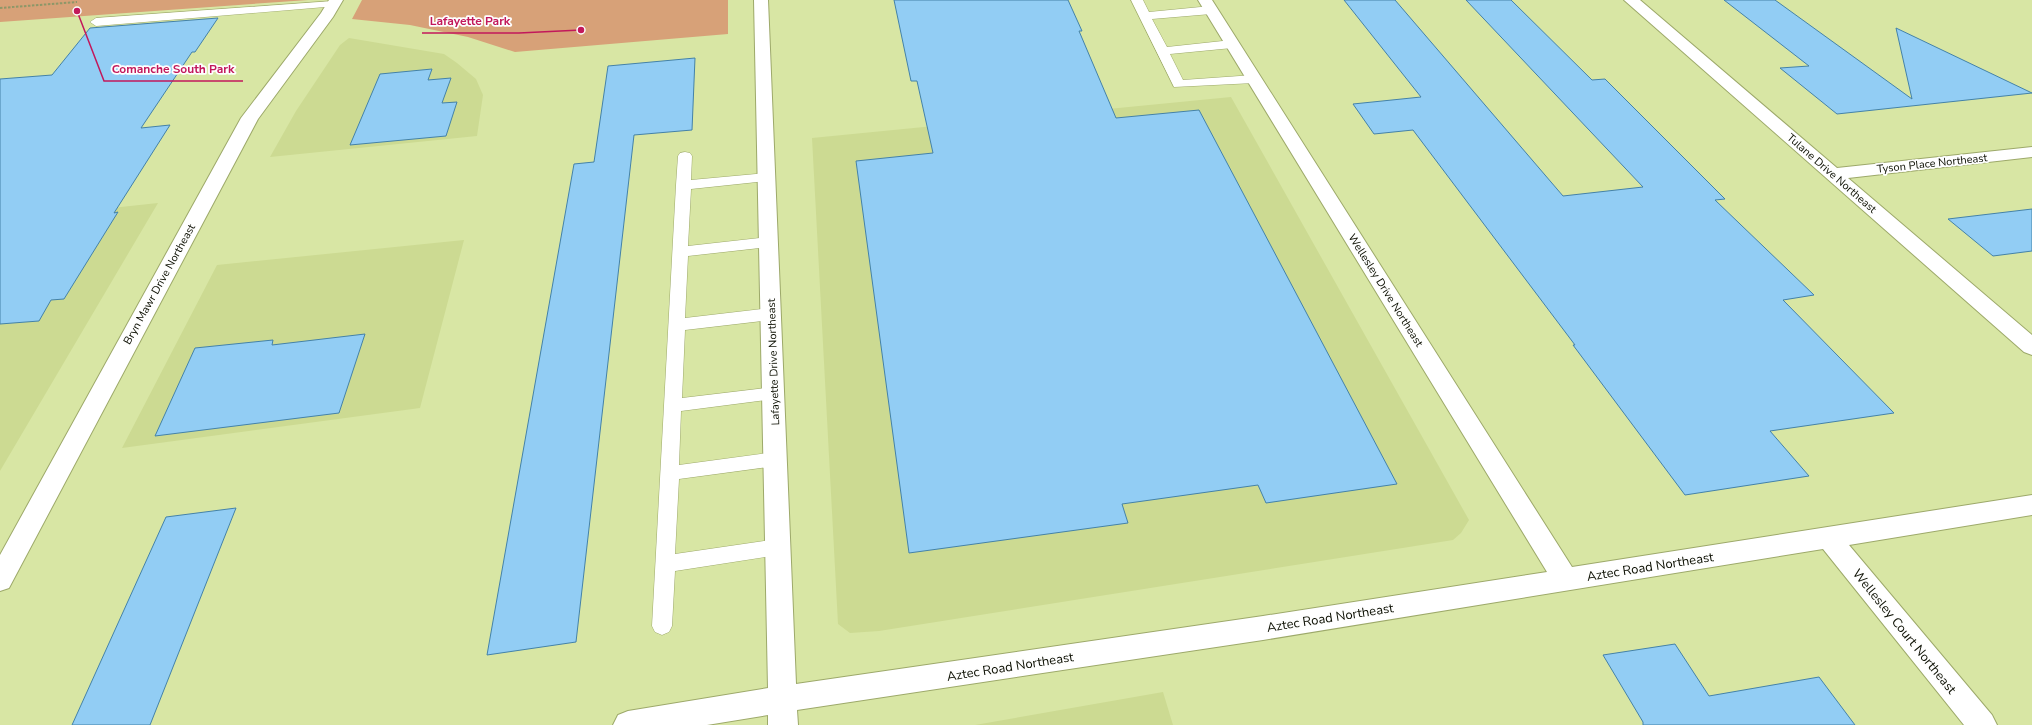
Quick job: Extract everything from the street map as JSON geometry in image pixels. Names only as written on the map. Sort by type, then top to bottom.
[{"type":"street","name":"Lafayette Drive Northeast","points":[[761,0],[768,177],[783,712]]},
{"type":"street","name":"Tulane Drive Northeast","points":[[1630,0],[2032,347]]},
{"type":"street","name":"Bryn Mawr Drive Northeast","points":[[0,580],[250,118],[328,14],[334,2]]},
{"type":"street","name":"Wellesley Drive Northeast","points":[[1208,5],[1566,580]]},
{"type":"street","name":"Tyson Place Northeast","points":[[1832,174],[2032,152]]},
{"type":"street","name":"Aztec Road Northeast","points":[[628,725],[783,712],[1255,629],[2032,505]]},
{"type":"street","name":"Wellesley Court Northeast","points":[[1828,537],[1982,725]]},
{"type":"lane","points":[[1137,0],[1179,84],[1254,79]]},
{"type":"lane","points":[[96,22],[334,2]]},
{"type":"lane","points":[[1145,16],[1208,5]]},
{"type":"lane","points":[[1162,50],[1232,44]]},
{"type":"lane","points":[[662,626],[671,473],[685,156]]},
{"type":"lane","points":[[683,185],[768,177]]},
{"type":"lane","points":[[680,252],[769,242]]},
{"type":"lane","points":[[678,325],[771,314]]},
{"type":"lane","points":[[673,406],[774,393]]},
{"type":"lane","points":[[671,473],[776,459]]},
{"type":"lane","points":[[665,564],[778,547]]},
{"type":"path","points":[[0,8],[83,2]]},
{"type":"shaded area","points":[[0,0],[308,0],[0,22]]},
{"type":"shaded area","points":[[362,0],[728,0],[728,34],[515,52],[468,37],[410,25],[352,19]]},
{"type":"shaded area","points":[[349,38],[444,54],[457,63],[476,79],[483,95],[477,136],[270,157],[296,111],[340,45]]},
{"type":"shaded area","points":[[1231,97],[1469,520],[1461,533],[1453,540],[879,631],[850,633],[838,624],[812,138]]},
{"type":"shaded area","points":[[158,203],[0,471],[0,220]]},
{"type":"shaded area","points":[[464,240],[420,408],[122,448],[217,265]]},
{"type":"shaded area","points":[[1163,692],[1173,725],[975,725]]},
{"type":"building","points":[[894,0],[1068,0],[1082,31],[1079,31],[1116,118],[1199,110],[1397,484],[1266,503],[1258,485],[1122,504],[1128,523],[909,553],[856,161],[933,153],[917,81],[911,81]]},
{"type":"building","points":[[1344,0],[1395,0],[1563,196],[1643,187],[1466,0],[1511,0],[1592,80],[1605,79],[1725,199],[1715,200],[1814,295],[1783,300],[1894,413],[1770,431],[1809,476],[1685,495],[1573,345],[1575,345],[1413,130],[1374,134],[1353,104],[1421,97]]},
{"type":"building","points":[[1724,0],[1775,0],[1912,99],[1896,28],[2032,93],[1837,114],[1780,68],[1809,66]]},
{"type":"building","points":[[218,18],[195,52],[192,52],[141,128],[170,125],[114,213],[118,212],[64,299],[51,300],[39,321],[0,324],[0,79],[52,75],[90,28]]},
{"type":"building","points":[[695,58],[692,130],[634,135],[576,642],[487,655],[574,164],[594,162],[608,66]]},
{"type":"building","points":[[432,69],[428,80],[451,78],[442,103],[457,102],[446,136],[350,145],[380,74]]},
{"type":"building","points":[[2032,209],[2032,251],[1993,256],[1948,219]]},
{"type":"building","points":[[365,334],[339,413],[155,436],[195,348],[273,340],[272,345]]},
{"type":"building","points":[[236,508],[150,725],[72,725],[166,517]]},
{"type":"building","points":[[1675,644],[1709,696],[1819,677],[1855,725],[1643,725],[1643,722],[1603,655]]},
{"type":"place","name":"Comanche South Park","points":[[77,11]]},
{"type":"place","name":"Lafayette Park","points":[[581,30]]}]
